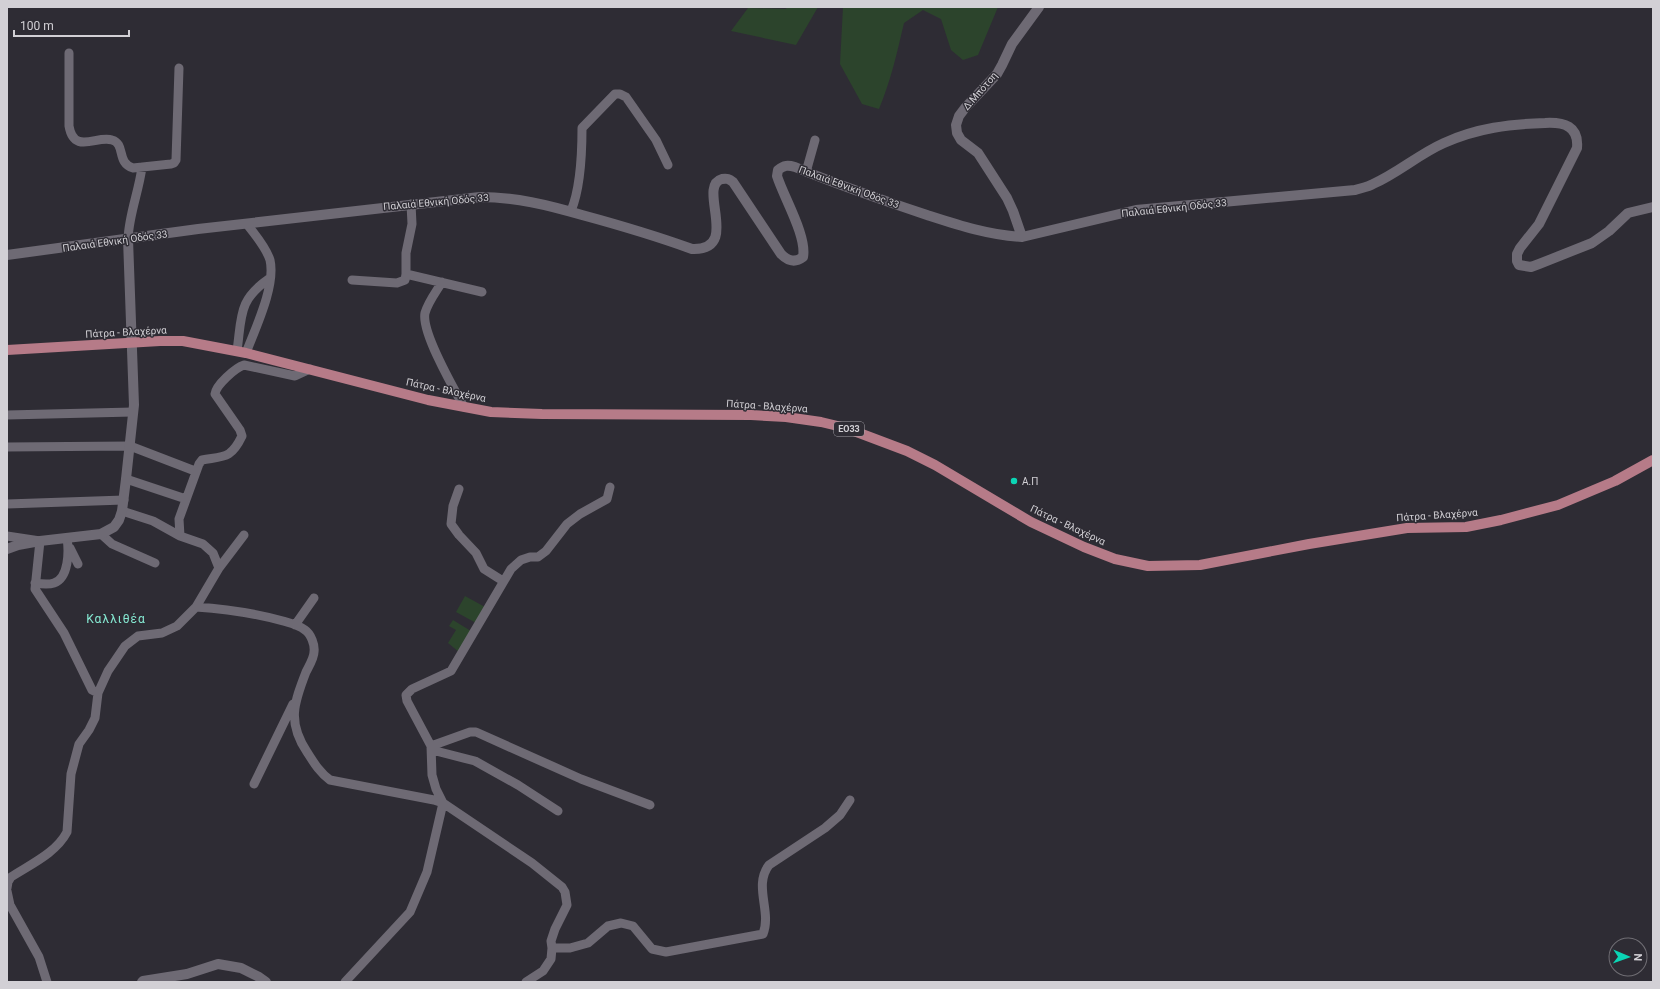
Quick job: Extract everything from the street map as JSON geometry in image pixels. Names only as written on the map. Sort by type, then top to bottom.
[{"type":"main road","name":"Δ.Μπότση","points":[[1022,237],[1007,198],[978,153],[961,140],[957,134],[956,123],[965,108],[996,74],[1012,44],[1039,7]]},
{"type":"main road","name":"Παλαιά Εθνική Οδός 33","points":[[7,255],[411,204],[492,197],[531,202],[571,211],[638,230],[692,249],[702,250],[711,245],[716,236],[714,186],[718,180],[729,179],[733,182],[784,258],[793,261],[799,260],[803,257],[803,240],[777,176],[778,170],[783,166],[788,165],[863,193],[974,230],[1004,236],[1022,237],[1136,210],[1355,190],[1373,184],[1444,143],[1480,130],[1516,124],[1562,124],[1571,127],[1576,133],[1578,140],[1574,156],[1539,224],[1517,254],[1516,261],[1519,265],[1531,267],[1592,243],[1609,231],[1628,213],[1653,207]]},
{"type":"main road","points":[[7,550],[18,545],[40,541],[68,541],[101,534],[108,532],[119,520],[123,505],[133,412],[128,239]]},
{"type":"main road","name":"Πάτρα - Βλαχέρνα","points":[[7,350],[183,341],[242,352],[428,400],[491,412],[542,414],[751,415],[786,417],[821,422],[853,430],[907,451],[935,465],[1031,522],[1084,547],[1115,559],[1148,566],[1200,565],[1309,544],[1407,528],[1466,527],[1501,520],[1558,505],[1614,481],[1653,460]]},
{"type":"main road","points":[[142,982],[143,980],[187,974],[218,964],[241,968],[266,982]]},
{"type":"street","points":[[69,53],[70,132],[74,138],[79,141],[87,142],[112,140],[117,143],[124,162],[128,166],[142,167],[171,164],[176,160],[179,68]]},
{"type":"street","points":[[571,211],[576,192],[582,153],[582,128],[615,94],[620,94],[626,97],[656,140],[668,165]]},
{"type":"street","points":[[806,172],[815,140]]},
{"type":"street","points":[[128,239],[130,221],[138,194],[142,167]]},
{"type":"street","points":[[352,280],[397,283],[405,280],[406,257],[412,224],[411,204]]},
{"type":"street","points":[[242,352],[262,311],[270,278],[270,260],[267,253],[247,224]]},
{"type":"street","points":[[406,274],[482,292]]},
{"type":"street","points":[[242,352],[244,304],[254,290],[270,278]]},
{"type":"street","points":[[442,282],[425,313],[426,325],[432,343],[451,384],[464,407]]},
{"type":"street","points":[[180,536],[179,520],[195,471],[202,460],[221,458],[229,455],[242,436],[240,430],[215,394],[218,386],[238,367],[248,365],[295,376],[310,369]]},
{"type":"street","points":[[7,419],[7,415],[133,412]]},
{"type":"street","points":[[7,447],[130,446],[195,471]]},
{"type":"street","points":[[126,479],[186,499]]},
{"type":"street","points":[[345,982],[410,912],[427,872],[443,803],[436,789],[432,775],[431,748],[406,701],[406,695],[412,689],[451,671],[511,569],[521,560],[530,557],[538,557],[546,551],[567,524],[580,514],[607,499],[610,487]]},
{"type":"street","points":[[458,489],[453,506],[451,524],[476,553],[484,569],[504,581]]},
{"type":"street","points":[[7,504],[123,505],[180,536],[203,544],[213,553],[219,568]]},
{"type":"street","points":[[101,534],[112,544],[154,563]]},
{"type":"street","points":[[7,888],[8,882],[12,877],[53,850],[67,832],[71,774],[79,744],[95,718],[98,693],[108,671],[125,646],[138,636],[162,633],[177,626],[196,607],[219,568],[244,535]]},
{"type":"street","points":[[7,536],[40,541],[35,589],[64,633],[92,690],[98,693]]},
{"type":"street","points":[[68,541],[78,564]]},
{"type":"street","points":[[35,583],[54,583],[62,578],[69,556],[68,541]]},
{"type":"street","points":[[295,625],[314,598]]},
{"type":"street","points":[[196,607],[228,609],[267,617],[295,625],[306,630],[313,640],[314,652],[296,698],[254,784]]},
{"type":"street","points":[[296,698],[294,713],[296,727],[305,748],[324,776],[330,780],[443,803],[532,863],[562,887],[567,897],[567,905],[555,929],[551,941],[551,959],[543,971],[526,982]]},
{"type":"street","points":[[431,748],[470,732],[476,732],[581,779],[650,805]]},
{"type":"street","points":[[431,748],[475,761],[518,785],[558,811]]},
{"type":"street","points":[[552,948],[570,948],[588,943],[608,926],[621,923],[633,926],[652,949],[666,952],[763,934],[766,926],[762,882],[765,869],[769,864],[825,828],[840,815],[850,800]]},
{"type":"street","points":[[7,891],[10,905],[39,957],[47,982]]},
{"type":"green space","points":[[787,7],[818,7],[796,45],[731,31],[748,8],[786,9]]},
{"type":"green space","points":[[843,7],[998,7],[978,55],[963,60],[951,50],[941,19],[923,10],[904,23],[890,77],[879,109],[862,104],[840,64]]},
{"type":"green space","points":[[465,596],[485,607],[476,623],[456,612]]},
{"type":"green space","points":[[453,620],[471,631],[459,652],[448,643],[456,630],[449,626]]},
{"type":"place","name":"Α.Π","points":[[1014,481]]},
{"type":"district","name":"Καλλιθέα","points":[[116,619]]}]
